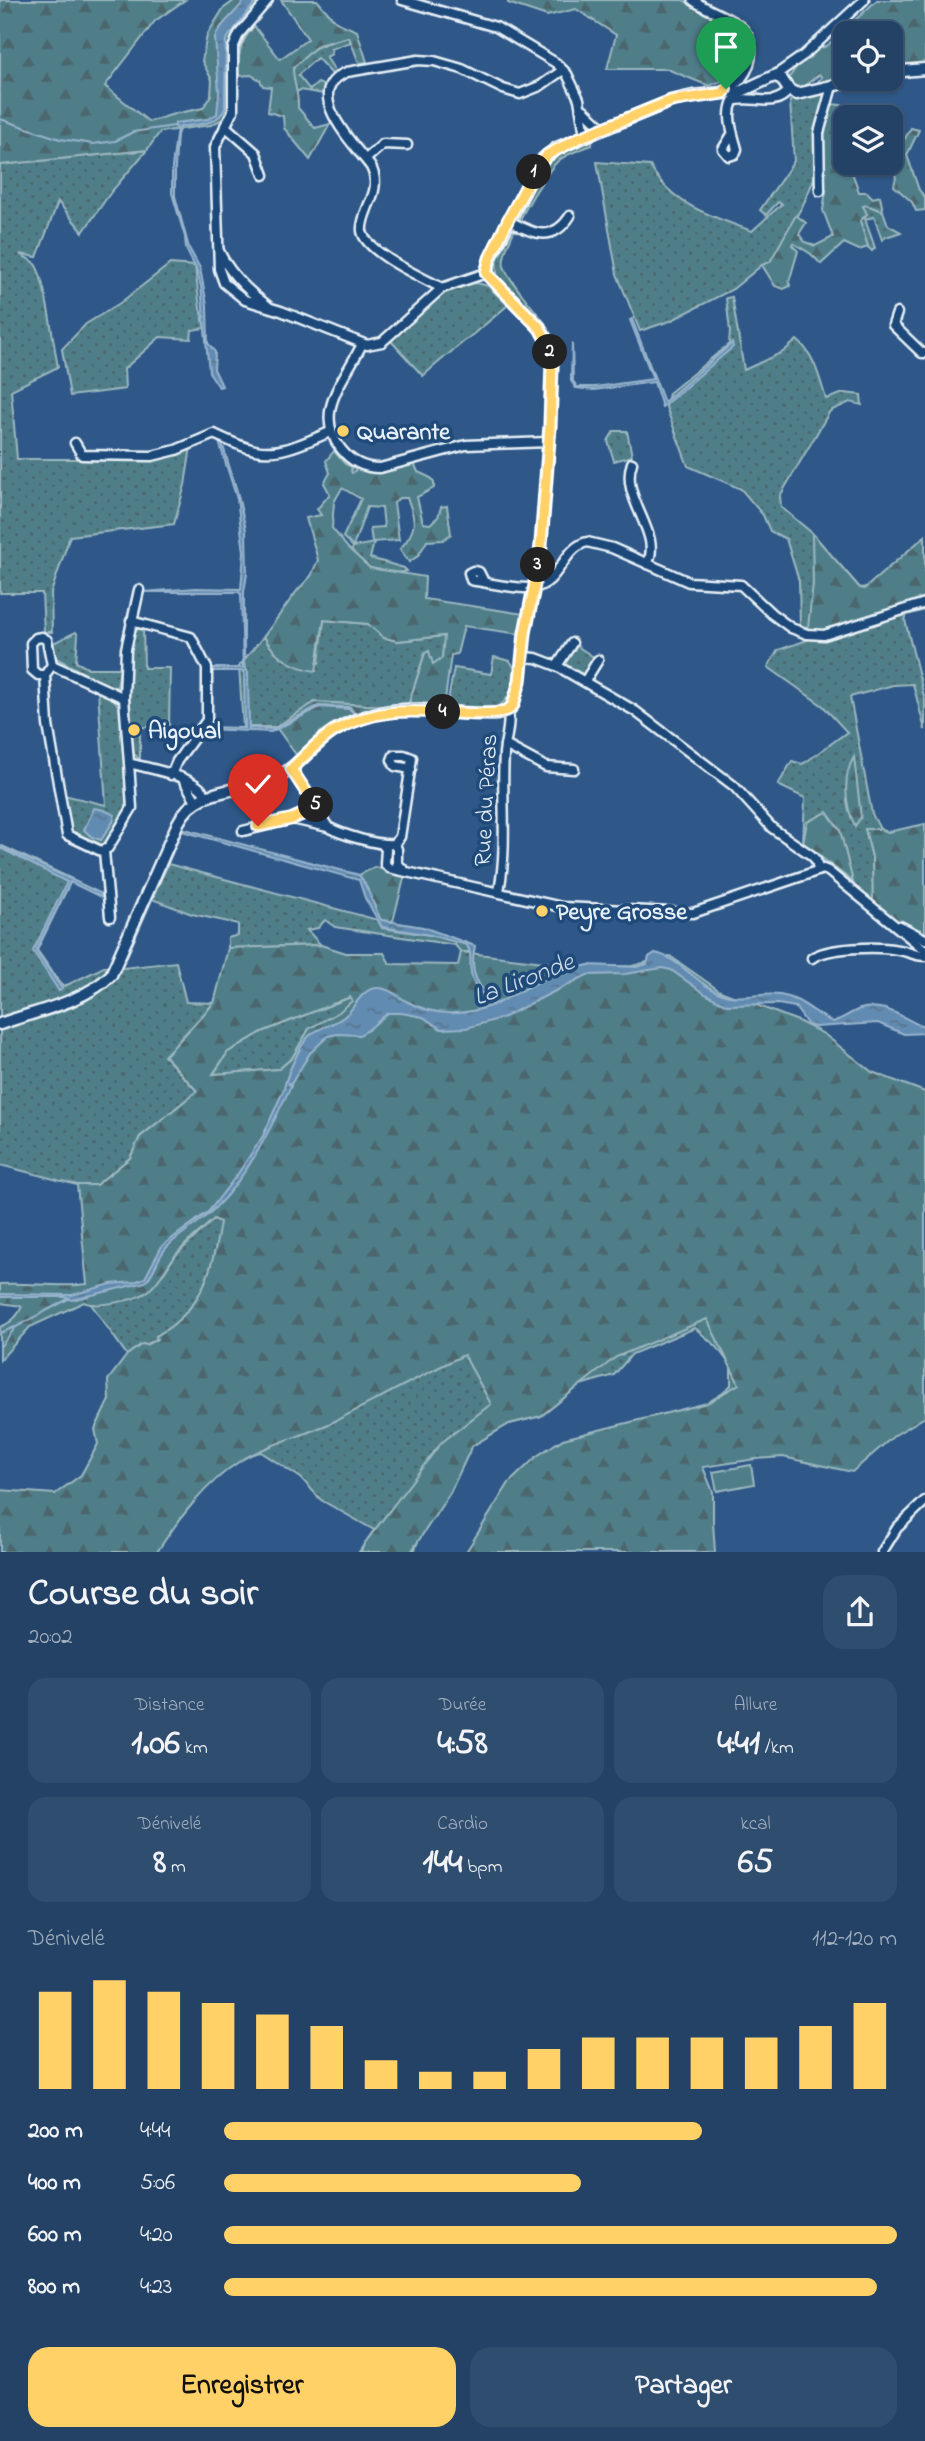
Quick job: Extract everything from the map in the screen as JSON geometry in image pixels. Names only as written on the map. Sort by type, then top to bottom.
[{"type":"street","points":[[268,0],[248,21],[236,41],[232,64],[234,106],[215,147],[219,272],[224,283],[245,300],[335,331],[362,344],[377,345],[442,288],[486,273]]},
{"type":"street","points":[[402,0],[496,26],[564,70],[586,113],[603,128]]},
{"type":"street","points":[[693,0],[742,28],[748,35],[752,48],[748,68],[738,83],[724,93]]},
{"type":"street","points":[[486,273],[508,220],[543,159],[557,148],[675,99],[753,87],[804,55],[864,0]]},
{"type":"street","points":[[442,288],[375,249],[364,237],[361,230],[376,182],[374,171],[342,130],[329,108],[331,85],[342,74],[418,60],[434,61],[462,69],[503,89],[520,94],[540,86],[564,70]]},
{"type":"street","points":[[748,68],[753,87]]},
{"type":"street","points":[[903,71],[925,69]]},
{"type":"street","points":[[774,76],[781,78],[789,90],[797,94],[832,86],[820,133],[820,191]]},
{"type":"street","points":[[731,136],[730,107],[733,102],[741,99],[770,101],[782,98],[789,90]]},
{"type":"street","points":[[581,105],[586,135]]},
{"type":"street","points":[[225,126],[256,153],[264,175]]},
{"type":"street","points":[[366,159],[383,144],[407,145]]},
{"type":"street","points":[[508,220],[531,232],[543,234],[561,227],[570,216]]},
{"type":"street","points":[[218,248],[225,262],[243,284],[271,307]]},
{"type":"street","points":[[0,1024],[54,1005],[92,989],[107,979],[114,971],[178,823],[196,801],[206,796],[272,780],[291,769],[335,730],[381,713],[422,710],[490,714],[508,710],[516,698],[540,557],[552,364],[548,343],[537,325],[486,273]]},
{"type":"street","points":[[897,313],[894,325],[912,345],[925,353]]},
{"type":"street","points":[[362,344],[330,407],[328,422],[330,432],[356,463],[370,468],[389,466],[466,445],[549,442]]},
{"type":"street","points":[[75,443],[82,454],[152,456],[176,450],[214,434],[260,451],[283,449],[330,432]]},
{"type":"street","points":[[632,463],[629,479],[631,491],[652,548],[647,564]]},
{"type":"street","points":[[484,582],[534,588],[554,576],[570,553],[582,543],[592,543],[611,548],[689,582],[741,585],[785,624],[807,634],[824,635],[925,603]]},
{"type":"street","points":[[104,851],[113,842],[132,808],[124,698],[126,649],[139,590]]},
{"type":"street","points":[[131,621],[191,637],[207,668],[207,720],[177,761],[171,775]]},
{"type":"street","points":[[45,675],[38,675],[32,670],[32,643],[36,638],[42,637],[47,640],[51,665],[45,675],[48,725],[66,834],[104,851]]},
{"type":"street","points":[[557,666],[572,643]]},
{"type":"street","points":[[523,657],[536,658],[557,666],[635,711],[734,786],[772,828],[811,855],[816,860],[818,869]]},
{"type":"street","points":[[585,681],[598,660]]},
{"type":"street","points":[[51,665],[124,698]]},
{"type":"street","name":"Rue du Péras","points":[[499,891],[503,866],[508,710]]},
{"type":"street","points":[[505,745],[546,768],[574,769]]},
{"type":"street","points":[[129,763],[183,779],[202,788],[206,796]]},
{"type":"street","points":[[291,769],[328,827]]},
{"type":"street","points":[[393,865],[394,844],[400,837],[411,769]]},
{"type":"street","points":[[183,779],[196,801]]},
{"type":"street","points":[[243,831],[292,819],[317,808]]},
{"type":"street","points":[[292,819],[382,844],[394,844]]},
{"type":"street","points":[[382,844],[386,849],[385,864],[572,908],[693,913],[818,869],[828,871],[925,950]]},
{"type":"street","points":[[104,851],[110,916]]},
{"type":"street","points":[[888,920],[925,939]]},
{"type":"street","points":[[811,958],[823,952],[868,949],[898,949],[925,956]]},
{"type":"street","points":[[882,1552],[897,1528],[925,1501]]},
{"type":"green space","points":[[0,0],[185,0],[155,21],[105,86],[149,122],[203,108],[211,95],[212,80],[202,61],[207,35],[223,9],[235,0],[263,0],[230,40],[229,116],[211,125],[160,132],[147,150],[0,165]]},
{"type":"green space","points":[[281,0],[317,0],[336,22],[357,31],[367,62],[359,63],[349,37],[318,45],[293,68],[298,108],[315,128],[330,124],[310,160],[284,128],[283,116],[268,112],[271,87],[263,86],[260,80],[251,75],[239,76],[240,49],[254,26],[280,59],[308,39]]},
{"type":"green space","points":[[508,0],[683,0],[732,30],[742,41],[742,60],[737,75],[709,86],[667,69],[607,69],[616,35],[576,9],[547,16],[508,3]]},
{"type":"green space","points":[[877,0],[925,0],[925,66],[903,67],[903,21],[854,21]]},
{"type":"green space","points":[[349,37],[351,42],[331,49],[332,54],[326,57],[336,72],[333,75],[317,58],[298,75],[310,90],[318,83],[325,86],[324,94],[300,90],[297,92],[293,73],[301,57],[316,48]]},
{"type":"green space","points":[[833,40],[833,81],[815,85],[822,77],[819,75],[800,89],[792,84],[789,78],[797,66],[813,51]]},
{"type":"green space","points":[[828,94],[818,156],[826,168],[816,174],[804,203],[770,263],[762,265],[733,289],[670,321],[640,331],[617,274],[597,162],[650,166],[670,191],[694,208],[752,231],[782,204],[778,202],[766,215],[760,210],[794,161],[790,101],[797,97]]},
{"type":"green space","points":[[831,104],[841,105],[833,105],[833,175],[853,175],[859,192],[867,192],[873,198],[880,196],[883,211],[863,206],[867,214],[860,221],[868,247],[859,250],[844,243],[821,264],[793,243],[798,251],[790,286],[784,289],[775,286],[762,265],[770,262],[796,215],[806,223],[799,234],[805,242],[815,246],[833,237],[823,210],[826,191],[823,181],[823,133]]},
{"type":"green space","points":[[911,128],[919,130],[907,155],[919,190],[925,197],[925,210],[916,211],[912,202],[894,186],[895,175],[903,175],[904,140]]},
{"type":"green space","points":[[593,135],[592,145],[565,156],[551,168],[515,229],[504,257],[506,272],[545,323],[541,325],[497,275],[496,258],[537,172],[558,150]]},
{"type":"green space","points":[[147,150],[111,192],[83,232],[58,202],[37,257],[20,254],[34,263],[42,281],[58,367],[11,390],[17,459],[88,459],[191,447],[185,485],[174,524],[70,536],[51,593],[52,632],[44,632],[42,593],[0,593],[0,165]]},
{"type":"green space","points":[[862,206],[883,211],[888,225],[901,232],[882,240],[874,217],[865,219],[875,248],[872,251],[868,247],[860,220],[866,214]]},
{"type":"green space","points":[[170,264],[195,266],[205,328],[192,330],[191,339],[160,337],[124,369],[125,389],[70,396],[62,349],[86,324],[120,303]]},
{"type":"green space","points":[[477,283],[488,286],[508,305],[423,376],[391,341],[440,296],[452,289]]},
{"type":"green space","points":[[732,297],[744,370],[783,352],[797,340],[812,359],[826,399],[844,393],[861,395],[862,405],[850,402],[830,411],[780,496],[781,507],[812,533],[860,588],[867,587],[814,632],[808,627],[800,626],[799,581],[786,539],[770,531],[763,515],[741,489],[688,466],[666,407],[669,393],[729,344],[726,298]]},
{"type":"green space","points":[[614,431],[627,431],[632,456],[614,461],[608,441]]},
{"type":"green space","points":[[334,451],[345,464],[352,467],[352,473],[358,468],[377,472],[414,463],[418,472],[431,478],[434,483],[434,488],[417,497],[423,523],[430,524],[438,517],[441,507],[447,506],[451,534],[443,540],[427,541],[418,556],[409,562],[400,549],[414,525],[407,498],[399,498],[394,503],[399,540],[372,542],[370,528],[384,527],[382,508],[367,507],[353,547],[343,537],[361,499],[342,488],[334,502],[332,528],[348,548],[370,568],[425,577],[424,599],[524,614],[519,634],[464,626],[457,654],[451,655],[444,707],[409,703],[425,653],[429,651],[433,664],[442,658],[444,636],[398,641],[384,638],[368,624],[324,620],[316,671],[300,667],[279,656],[264,636],[311,576],[318,560],[306,518],[321,515],[317,509],[330,494],[324,483],[330,473],[326,461]]},
{"type":"green space","points":[[812,533],[860,588],[864,589],[925,536],[925,601],[823,633],[814,632],[808,627],[813,584]]},
{"type":"green space","points":[[374,543],[370,558],[407,571],[386,572],[350,560],[353,547]]},
{"type":"green space","points":[[925,605],[925,610],[907,615],[905,620],[925,700],[925,730],[913,684],[893,685],[850,697],[872,814],[880,829],[865,829],[872,857],[873,903],[803,843],[805,798],[778,785],[792,761],[802,764],[806,762],[847,732],[823,706],[768,667],[778,650]]},
{"type":"green space","points":[[324,620],[368,624],[384,638],[398,641],[445,636],[442,658],[432,665],[425,653],[409,703],[384,706],[315,702],[276,727],[243,727],[239,666],[264,636],[269,646],[319,663]]},
{"type":"green space","points":[[138,629],[143,629],[144,668],[170,668],[169,728],[140,727],[140,760],[133,753],[128,688],[130,652]]},
{"type":"green space","points":[[76,632],[76,662],[87,668],[120,668],[117,687],[111,688],[56,658],[53,643]]},
{"type":"green space","points":[[577,646],[595,658],[584,675],[565,667],[563,663]]},
{"type":"green space","points":[[494,657],[510,661],[514,667],[515,680],[508,697],[501,704],[486,710],[447,706],[454,668],[491,674]]},
{"type":"green space","points":[[98,691],[113,698],[120,709],[128,807],[109,840],[102,845],[72,832],[64,795],[106,805]]},
{"type":"green space","points":[[315,702],[384,706],[332,728],[297,756],[276,727]]},
{"type":"green space","points":[[854,757],[861,817],[855,826],[846,792],[848,773]]},
{"type":"green space","points":[[827,812],[840,830],[853,882],[803,843],[807,822]]},
{"type":"green space","points":[[925,824],[925,952],[911,945],[896,921],[873,903],[872,857],[865,829],[888,832]]},
{"type":"green space","points":[[0,845],[72,879],[37,950],[63,987],[112,963],[123,968],[176,962],[186,1002],[214,1003],[164,1056],[197,1091],[140,1137],[130,1158],[96,1185],[77,1185],[0,1165]]},
{"type":"green space","points":[[168,864],[378,920],[382,928],[462,943],[467,945],[471,952],[461,952],[455,945],[335,927],[325,920],[318,928],[307,930],[321,945],[228,948],[228,938],[238,935],[238,924],[192,914],[152,899]]},
{"type":"green space","points":[[374,867],[405,875],[393,921],[381,920],[359,875]]},
{"type":"green space","points":[[321,945],[346,953],[384,953],[390,964],[458,965],[461,952],[586,967],[632,966],[670,956],[720,991],[798,1021],[824,1034],[872,1072],[925,1092],[925,1417],[895,1435],[852,1472],[783,1457],[703,1467],[713,1492],[715,1552],[466,1552],[509,1483],[537,1456],[563,1439],[707,1403],[739,1384],[707,1319],[616,1357],[541,1416],[509,1424],[472,1446],[450,1493],[411,1552],[361,1552],[364,1544],[441,1443],[491,1404],[464,1355],[335,1421],[263,1449],[240,1461],[215,1480],[194,1502],[157,1552],[0,1552],[0,1490],[55,1494],[81,1475],[98,1444],[95,1429],[109,1400],[108,1380],[127,1355],[142,1344],[146,1345],[157,1339],[156,1336],[184,1314],[195,1302],[209,1273],[220,1222],[214,1219],[178,1252],[147,1292],[115,1303],[84,1302],[30,1327],[0,1360],[0,1327],[14,1319],[22,1306],[0,1303],[0,1284],[87,1284],[77,1185],[96,1185],[130,1158],[140,1137],[197,1091],[165,1056],[214,1003],[228,948]],"holes":[[[350,997],[352,1001],[339,1012],[309,1029],[292,1058],[279,1069],[213,1074],[228,1052],[262,1032]]]},
{"type":"green space","points":[[351,997],[353,1001],[340,1012],[309,1029],[292,1058],[279,1069],[213,1075],[228,1052],[262,1032]]},
{"type":"green space","points":[[638,1190],[748,1384],[707,1403],[731,1385],[731,1366],[717,1347],[695,1328],[632,1354],[614,1375],[580,1385],[541,1416],[509,1424],[472,1446],[420,1536],[414,1552],[359,1552],[374,1530],[321,1500],[301,1478],[261,1452],[225,1460]]},
{"type":"green space","points":[[214,1219],[221,1221],[214,1256],[195,1301],[172,1326],[156,1336],[157,1339],[146,1345],[142,1344],[127,1355],[91,1304],[103,1304],[144,1294],[164,1273],[175,1256]]},
{"type":"green space","points":[[751,1465],[754,1484],[717,1491],[713,1472]]},
{"type":"water","points":[[244,0],[257,0],[226,40],[225,109],[217,119],[180,127],[177,135],[175,196],[189,248],[200,268],[207,305],[208,343],[215,352],[214,369],[222,386],[219,387],[209,372],[201,287],[186,249],[172,193],[172,167],[177,128],[175,123],[208,119],[217,114],[219,93],[215,38]]},
{"type":"water","points":[[632,319],[664,402],[732,343],[733,347],[662,407],[654,382],[594,390],[576,388],[571,381],[572,343],[573,381],[577,387],[653,379],[630,320]]},
{"type":"water","points":[[219,442],[222,443],[237,491],[246,530],[244,664],[248,672],[249,728],[274,729],[318,706],[350,707],[355,714],[349,709],[320,707],[271,732],[208,729],[245,726],[244,671],[213,671],[211,668],[243,668],[241,594],[143,592],[196,588],[241,589],[244,552],[237,499]]},
{"type":"water","points":[[94,808],[115,815],[101,840],[84,830]]},
{"type":"water","points":[[181,828],[359,875],[381,920],[423,927],[475,946],[473,964],[476,978],[496,1004],[551,975],[588,965],[637,967],[647,964],[649,957],[655,953],[672,960],[706,986],[725,995],[739,997],[773,994],[788,997],[833,1022],[860,1009],[876,1007],[925,1025],[925,1033],[904,1034],[878,1023],[815,1027],[808,1025],[795,1007],[778,1004],[727,1005],[705,994],[671,970],[662,968],[625,974],[587,975],[502,1018],[466,1028],[441,1029],[423,1017],[388,1013],[359,1035],[328,1036],[310,1053],[291,1084],[288,1083],[291,1086],[275,1119],[238,1181],[209,1214],[168,1246],[145,1282],[72,1300],[65,1297],[0,1297],[0,1294],[72,1295],[145,1278],[162,1246],[209,1211],[237,1175],[263,1136],[305,1040],[342,1018],[367,991],[385,989],[417,1006],[438,1012],[460,1013],[493,1005],[474,982],[467,945],[430,935],[382,927],[365,898],[359,880],[182,831],[126,959],[124,958]]},
{"type":"water","points":[[0,846],[102,894],[101,897],[70,882],[36,951],[62,989],[59,991],[33,951],[67,882]]},
{"type":"waterway","points":[[0,119],[60,139],[93,144],[115,141],[133,132],[174,126]]},
{"type":"waterway","points":[[72,1006],[115,981]]},
{"type":"waterway","points":[[0,1347],[16,1327],[70,1298]]},
{"type":"waterway","points":[[0,1333],[15,1327]]},
{"type":"place","name":"Quarante","points":[[343,431]]},
{"type":"place","name":"Aigoual","points":[[134,730]]},
{"type":"place","name":"Peyre Grosse","points":[[542,911]]},
{"type":"route","points":[[258,826],[292,819],[317,808],[291,769],[335,730],[385,712],[422,710],[469,714],[497,713],[508,710],[515,702],[540,557],[552,364],[548,343],[540,328],[486,273],[490,258],[532,176],[547,155],[579,138],[671,101],[724,93],[726,89]]},
{"type":"water label","name":"La Lironde","points":[[523,978]]}]
